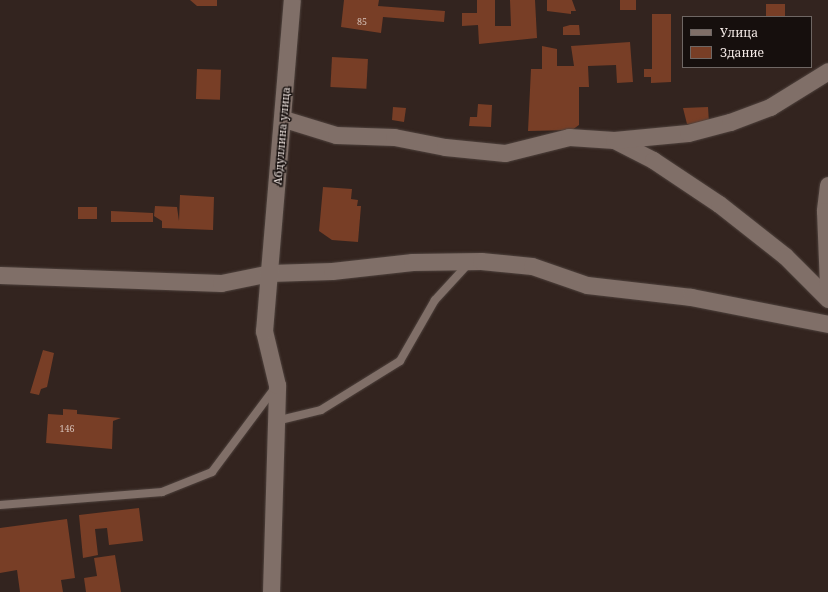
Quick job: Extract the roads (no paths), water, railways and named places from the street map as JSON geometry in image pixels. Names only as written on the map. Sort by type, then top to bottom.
[{"type":"street","name":"Абдуллина улица","points":[[271,592],[277,385],[264,331],[284,119],[292,0]]},
{"type":"street","points":[[284,119],[336,135],[394,137],[445,147],[505,153],[569,137],[614,140],[688,133],[730,122],[770,107],[828,71]]},
{"type":"street","points":[[614,140],[653,160],[719,204],[785,256],[828,299]]},
{"type":"street","points":[[828,185],[825,211],[828,286]]},
{"type":"street","points":[[0,275],[221,283],[270,273],[470,261],[532,266],[587,285],[691,297],[828,324]]},
{"type":"lane","points":[[276,421],[321,410],[400,361],[435,300],[470,261]]},
{"type":"lane","points":[[0,505],[162,492],[212,472],[277,385]]}]
